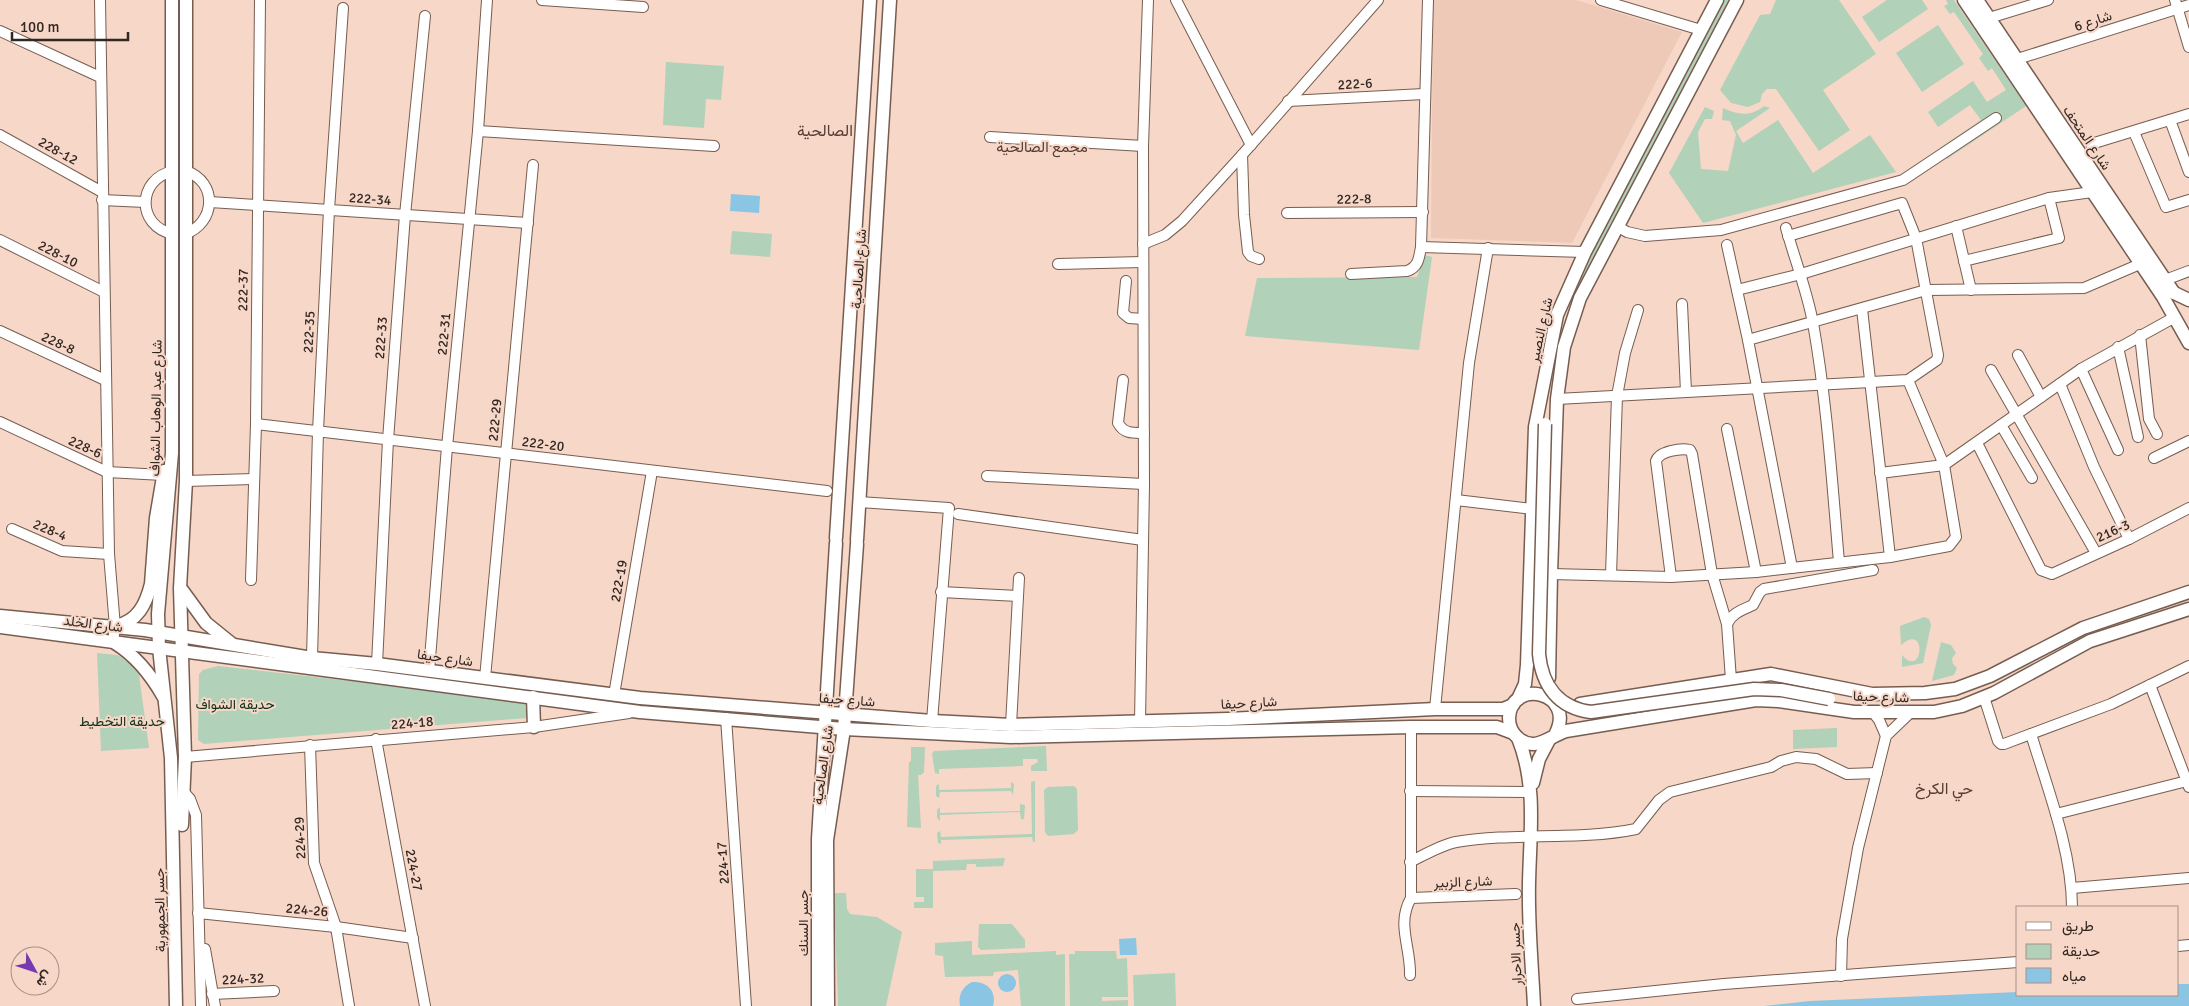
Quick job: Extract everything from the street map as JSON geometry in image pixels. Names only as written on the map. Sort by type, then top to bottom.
[{"type":"main road","name":"شارع عبد الوهاب الشواف","points":[[172,0],[180,171]]},
{"type":"main road","name":"شارع عبد الوهاب الشواف","points":[[178,814],[159,648],[158,614],[172,453],[186,0]]},
{"type":"main road","name":"شارع النصیر","points":[[1515,702],[1525,684],[1535,427],[1540,395],[1548,369],[1557,315],[1585,252],[1717,0]]},
{"type":"main road","name":"شارع النصیر","points":[[1550,678],[1557,399],[1564,347],[1575,310],[1617,226],[1737,0]]},
{"type":"main road","name":"شارع المتحف","points":[[1964,0],[2012,61],[2160,282],[2174,315],[2189,343]]},
{"type":"main road","name":"شارع المتحف","points":[[1977,0],[2092,192],[2140,264],[2174,293]]},
{"type":"main road","points":[[869,6],[890,6]]},
{"type":"main road","name":"شارع الصالحية","points":[[822,840],[825,727],[869,6]]},
{"type":"main road","name":"شارع الصالحية","points":[[822,840],[844,729],[890,6]]},
{"type":"main road","name":"شارع عبد الوهاب الشواف","points":[[178,814],[183,791],[185,757],[180,588],[186,480],[179,234]]},
{"type":"main road","points":[[853,255],[875,257]]},
{"type":"main road","points":[[2174,315],[2174,293],[2189,300]]},
{"type":"main road","points":[[1548,369],[1539,654],[1542,675],[1554,694],[1567,705],[1592,712],[1754,689],[1781,690],[1829,699],[1872,712]]},
{"type":"main road","points":[[115,627],[127,624],[133,619],[144,607],[148,597],[151,584],[157,504],[163,475],[172,453]]},
{"type":"main road","points":[[180,588],[206,623],[237,647]]},
{"type":"main road","name":"شارع حيفا","points":[[1580,704],[1770,674],[1872,694],[1925,693],[1956,689],[1990,676],[2083,628],[2189,592]]},
{"type":"main road","name":"شارع حيفا","points":[[1552,738],[1622,722],[1762,700],[1854,712],[1934,712],[1962,706],[1984,697],[2090,641],[2189,608]]},
{"type":"main road","name":"شارع الخلد","points":[[0,616],[115,627],[182,637]]},
{"type":"main road","name":"شارع الخلد","points":[[0,627],[182,651]]},
{"type":"main road","name":"شارع حيفا","points":[[182,637],[312,658],[376,664],[614,695],[932,722],[1011,725],[1140,722],[1435,709],[1503,709],[1515,702]]},
{"type":"main road","points":[[113,642],[128,651],[142,665],[166,701]]},
{"type":"main road","name":"شارع حيفا","points":[[182,651],[640,712],[844,729],[1011,737],[1497,726],[1515,736]]},
{"type":"main road","points":[[1543,692],[1557,704],[1560,720],[1539,759],[1531,792],[1525,757],[1509,720],[1515,702],[1533,693],[1543,692]]},
{"type":"main road","points":[[534,697],[534,727]]},
{"type":"main road","points":[[1618,698],[1613,704],[1612,710],[1614,717],[1622,722]]},
{"type":"main road","points":[[1515,736],[1533,745],[1552,738]]},
{"type":"main road","name":"جسر الاحرار","points":[[1531,792],[1529,900],[1534,1006]]},
{"type":"main road","name":"جسر الجمهورية","points":[[176,1006],[178,814]]},
{"type":"main road","name":"جسر الجمهورية","points":[[178,814],[184,1006]]},
{"type":"main road","name":"جسر السنك","points":[[818,1006],[822,840]]},
{"type":"main road","name":"جسر السنك","points":[[822,840],[828,1006]]},
{"type":"street","points":[[100,0],[107,472],[109,554],[115,627],[113,642]]},
{"type":"street","name":"222-37","points":[[251,580],[256,424],[260,0]]},
{"type":"street","name":"222-31","points":[[429,671],[447,447],[478,131],[487,0]]},
{"type":"street","points":[[542,0],[643,7]]},
{"type":"street","points":[[1140,722],[1144,540],[1143,146],[1148,0]]},
{"type":"street","points":[[1176,0],[1251,145]]},
{"type":"street","points":[[1143,244],[1165,235],[1182,220],[1251,145],[1378,0]]},
{"type":"street","points":[[1351,274],[1407,271],[1414,269],[1418,264],[1421,247],[1428,0]]},
{"type":"street","points":[[1601,0],[1701,30]]},
{"type":"street","points":[[1989,18],[2048,0]]},
{"type":"street","points":[[2176,4],[2189,47]]},
{"type":"street","name":"شارع 6","points":[[2012,61],[2176,4],[2189,5]]},
{"type":"street","name":"222-35","points":[[312,658],[318,431],[329,210],[343,8]]},
{"type":"street","name":"222-33","points":[[376,664],[388,440],[405,215],[426,16]]},
{"type":"street","points":[[0,31],[100,77]]},
{"type":"street","name":"222-6","points":[[1288,101],[1424,94]]},
{"type":"street","points":[[2091,144],[2189,114]]},
{"type":"street","points":[[1617,226],[1627,232],[1645,236],[1721,230],[1903,180],[1996,118]]},
{"type":"street","points":[[2170,120],[2189,172]]},
{"type":"street","points":[[478,131],[714,146]]},
{"type":"street","points":[[2134,132],[2166,207],[2189,200]]},
{"type":"street","name":"228-12","points":[[0,135],[102,196]]},
{"type":"street","points":[[990,137],[1143,146]]},
{"type":"street","points":[[1242,155],[1244,215],[1248,252],[1251,256],[1259,259]]},
{"type":"street","name":"222-29","points":[[485,678],[533,165]]},
{"type":"street","points":[[180,171],[195,176],[203,183],[208,192],[210,202],[208,213],[203,223],[195,230],[179,234],[162,231],[153,224],[147,213],[145,202],[148,191],[154,181],[163,174],[180,171]]},
{"type":"street","points":[[1737,290],[1801,274],[2049,198],[2092,192]]},
{"type":"street","points":[[102,196],[145,202]]},
{"type":"street","points":[[1964,261],[2059,238],[2049,198]]},
{"type":"street","name":"222-34","points":[[210,202],[528,223]]},
{"type":"street","points":[[1557,399],[1822,385],[1908,380],[1932,365],[1937,360],[1938,355],[1916,238],[1902,202],[1787,232],[1801,274],[1813,323],[1822,385],[1840,562]]},
{"type":"street","name":"222-8","points":[[1287,213],[1422,212]]},
{"type":"street","points":[[1956,226],[1971,290]]},
{"type":"street","name":"228-10","points":[[0,240],[104,292]]},
{"type":"street","points":[[1727,245],[1748,340],[1792,568]]},
{"type":"street","points":[[1421,247],[1585,252]]},
{"type":"street","points":[[1435,709],[1470,363],[1488,248]]},
{"type":"street","points":[[1058,264],[1143,262]]},
{"type":"street","points":[[1748,340],[1926,290],[2084,288],[2140,264]]},
{"type":"street","points":[[2160,282],[2189,271]]},
{"type":"street","points":[[1126,281],[1123,312],[1129,318],[1143,320]]},
{"type":"street","points":[[1682,304],[1686,392]]},
{"type":"street","points":[[1862,309],[1890,557]]},
{"type":"street","points":[[1611,575],[1617,396],[1625,353],[1638,310]]},
{"type":"street","points":[[1880,474],[1944,465],[1977,443],[2017,412],[2081,369],[2174,315]]},
{"type":"street","name":"228-8","points":[[0,331],[106,380]]},
{"type":"street","points":[[2140,335],[2149,419],[2156,434]]},
{"type":"street","points":[[2118,347],[2138,438]]},
{"type":"street","points":[[2018,356],[2041,397]]},
{"type":"street","points":[[2081,369],[2118,450]]},
{"type":"street","points":[[1991,370],[2017,412],[2096,553]]},
{"type":"street","points":[[1123,380],[1118,424],[1121,429],[1127,432],[1144,433]]},
{"type":"street","points":[[1553,574],[1670,577],[1756,572],[1890,557],[1949,546],[1956,537],[1944,465],[1908,380]]},
{"type":"street","points":[[2060,384],[2094,467],[2129,539]]},
{"type":"street","name":"228-6","points":[[0,422],[107,472],[163,475]]},
{"type":"street","name":"222-20","points":[[256,424],[827,491]]},
{"type":"street","points":[[2001,425],[2032,478]]},
{"type":"street","points":[[1726,429],[1756,572]]},
{"type":"street","points":[[2154,458],[2189,441]]},
{"type":"street","name":"216-3","points":[[1977,443],[2041,570],[2046,573],[2052,574],[2129,539],[2189,508]]},
{"type":"street","points":[[1670,577],[1656,461],[1657,457],[1662,454],[1686,449],[1690,450],[1692,454],[1712,574],[1727,624],[1731,680]]},
{"type":"street","name":"222-19","points":[[614,695],[652,471]]},
{"type":"street","points":[[986,476],[1144,484]]},
{"type":"street","points":[[186,480],[253,479]]},
{"type":"street","points":[[838,505],[834,497],[827,491],[835,487],[840,481]]},
{"type":"street","points":[[1456,500],[1532,509]]},
{"type":"street","points":[[859,502],[949,508],[932,722]]},
{"type":"street","points":[[958,514],[1144,540]]},
{"type":"street","name":"228-4","points":[[12,529],[62,551],[109,554]]},
{"type":"street","points":[[1727,624],[1729,619],[1738,611],[1753,605],[1760,592],[1764,589],[1873,570]]},
{"type":"street","points":[[1011,725],[1018,578]]},
{"type":"street","points":[[942,592],[1018,596]]},
{"type":"street","points":[[1984,697],[2001,744],[2111,704],[2189,666]]},
{"type":"street","points":[[2056,814],[2188,784],[2150,685]]},
{"type":"street","name":"224-18","points":[[185,757],[376,739],[534,727],[640,712]]},
{"type":"street","points":[[1872,712],[1879,720],[1886,736]]},
{"type":"street","points":[[1841,976],[1842,939],[1858,848],[1886,736],[1910,713]]},
{"type":"street","name":"224-17","points":[[726,718],[746,1006]]},
{"type":"street","points":[[1410,975],[1410,960],[1404,931],[1405,909],[1412,898],[1410,862],[1411,727]]},
{"type":"street","points":[[2031,734],[2056,814],[2072,888],[2072,906]]},
{"type":"street","name":"224-27","points":[[376,739],[425,1006]]},
{"type":"street","name":"224-29","points":[[310,745],[314,863],[336,927],[349,1006]]},
{"type":"street","points":[[1410,862],[1454,842],[1530,836],[1611,834],[1636,829],[1659,800],[1670,792],[1771,767],[1780,761],[1796,757],[1816,759],[1847,774],[1877,773]]},
{"type":"street","points":[[183,791],[190,799],[196,814],[201,913],[201,1001]]},
{"type":"street","points":[[1410,791],[1531,792]]},
{"type":"street","points":[[2072,888],[2189,878]]},
{"type":"street","name":"شارع الزبير","points":[[1412,898],[1516,894]]},
{"type":"street","points":[[201,913],[206,962],[215,1006]]},
{"type":"street","name":"224-26","points":[[201,913],[336,927],[413,938]]},
{"type":"street","points":[[1577,999],[1724,984],[2016,962]]},
{"type":"street","name":"224-32","points":[[212,994],[274,991]]},
{"type":"shaded area","points":[[1433,0],[1576,0],[1682,32],[1572,243],[1431,238]]},
{"type":"green space","points":[[1724,0],[1730,0],[1579,288],[1575,288],[1574,283]]},
{"type":"green space","points":[[1776,0],[1839,0],[1876,54],[1823,90],[1850,130],[1819,151],[1776,89],[1767,89],[1762,94],[1760,102],[1748,107],[1731,103],[1720,90],[1760,15],[1770,14]]},
{"type":"green space","points":[[1887,0],[1922,0],[1928,9],[1879,42],[1862,17]]},
{"type":"green space","points":[[1946,0],[1954,0],[2026,106],[1947,159],[1940,148],[1981,120],[1970,105],[1938,127],[1928,112],[1973,81],[1987,102],[2006,90],[1992,68],[1988,71],[1979,58],[1983,54],[1954,12],[1950,14],[1944,6],[1948,4]]},
{"type":"green space","points":[[1938,25],[1964,64],[1922,92],[1896,53]]},
{"type":"green space","points":[[666,62],[724,66],[721,100],[706,99],[704,128],[663,125]]},
{"type":"green space","points":[[1764,106],[1770,108],[1736,131],[1743,143],[1778,120],[1813,173],[1870,135],[1896,172],[1703,223],[1669,173],[1705,107],[1714,111],[1712,119],[1705,119],[1698,132],[1701,169],[1728,171],[1736,135],[1730,121],[1722,120],[1723,108],[1744,114],[1759,110]]},
{"type":"green space","points":[[732,231],[772,234],[770,257],[730,254]]},
{"type":"green space","points":[[1425,255],[1432,257],[1419,350],[1245,336],[1257,278],[1417,277]]},
{"type":"green space","points":[[1924,617],[1929,619],[1931,625],[1923,663],[1902,667],[1902,655],[1909,661],[1915,661],[1920,650],[1916,640],[1910,640],[1901,645],[1900,626]]},
{"type":"green space","points":[[1941,642],[1951,645],[1956,653],[1952,658],[1953,664],[1957,668],[1954,675],[1932,681]]},
{"type":"green space","name":"حديقة التخطيط","points":[[97,653],[117,655],[130,664],[139,675],[149,748],[101,751]]},
{"type":"green space","name":"حديقة الشواف","points":[[218,666],[525,701],[527,718],[204,744],[198,740],[199,674],[203,670]]},
{"type":"green space","points":[[1837,728],[1837,747],[1793,749],[1793,730]]},
{"type":"green space","points":[[1046,746],[1047,771],[1031,771],[1031,766],[1038,762],[1037,759],[1023,759],[1023,766],[939,769],[939,774],[935,773],[932,754],[934,751]]},
{"type":"green space","points":[[911,747],[925,747],[924,772],[918,775],[921,828],[907,827]]},
{"type":"green space","points":[[1035,781],[1035,842],[1033,842],[1032,837],[941,840],[941,844],[938,843],[937,833],[940,831],[941,837],[1032,834],[1031,782]]},
{"type":"green space","points":[[1011,782],[1014,784],[1013,795],[1011,791],[940,792],[939,798],[936,796],[936,786],[939,784],[939,790],[1011,788]]},
{"type":"green space","points":[[1074,786],[1077,789],[1078,830],[1074,834],[1048,836],[1045,832],[1044,790],[1048,787]]},
{"type":"green space","points":[[1020,804],[1025,805],[1024,819],[1021,819],[1020,812],[940,815],[940,821],[937,818],[937,810],[940,807],[940,813],[1020,811]]},
{"type":"green space","points":[[1005,858],[1003,866],[976,867],[976,864],[967,864],[966,870],[933,871],[933,908],[914,908],[914,902],[924,902],[924,897],[916,897],[916,869],[933,869],[933,861]]},
{"type":"green space","points":[[834,893],[846,893],[847,909],[850,914],[877,917],[902,932],[886,1006],[838,1006]]},
{"type":"green space","points":[[979,924],[1012,924],[1025,940],[1025,948],[981,950],[978,947]]},
{"type":"green space","points":[[972,941],[972,955],[1056,951],[1056,955],[1065,954],[1065,1006],[1021,1006],[1018,970],[994,972],[993,976],[945,977],[943,956],[935,955],[935,943]]},
{"type":"green space","points":[[1075,951],[1116,951],[1117,959],[1127,958],[1128,997],[1102,997],[1102,1001],[1128,1000],[1128,1006],[1070,1006],[1069,954],[1075,954]]},
{"type":"green space","points":[[1175,973],[1176,1006],[1134,1006],[1133,975]]},
{"type":"water","points":[[731,194],[760,196],[759,213],[730,211]]},
{"type":"water","points":[[1136,938],[1137,955],[1120,955],[1119,939]]},
{"type":"water","points":[[1003,974],[1011,974],[1016,979],[1014,990],[1003,992],[998,987],[998,979]]},
{"type":"water","points":[[972,982],[982,983],[990,988],[994,996],[993,1006],[960,1006],[962,992]]},
{"type":"water","points":[[2179,984],[2189,984],[2189,1006],[1764,1006],[1810,1001],[2016,992],[2016,996],[2179,996]]},
{"type":"district","name":"الصالحية","points":[[825,131]]},
{"type":"district","name":"مجمع الصالحية","points":[[1042,147]]},
{"type":"district","name":"حي الكرخ","points":[[1944,789]]}]
